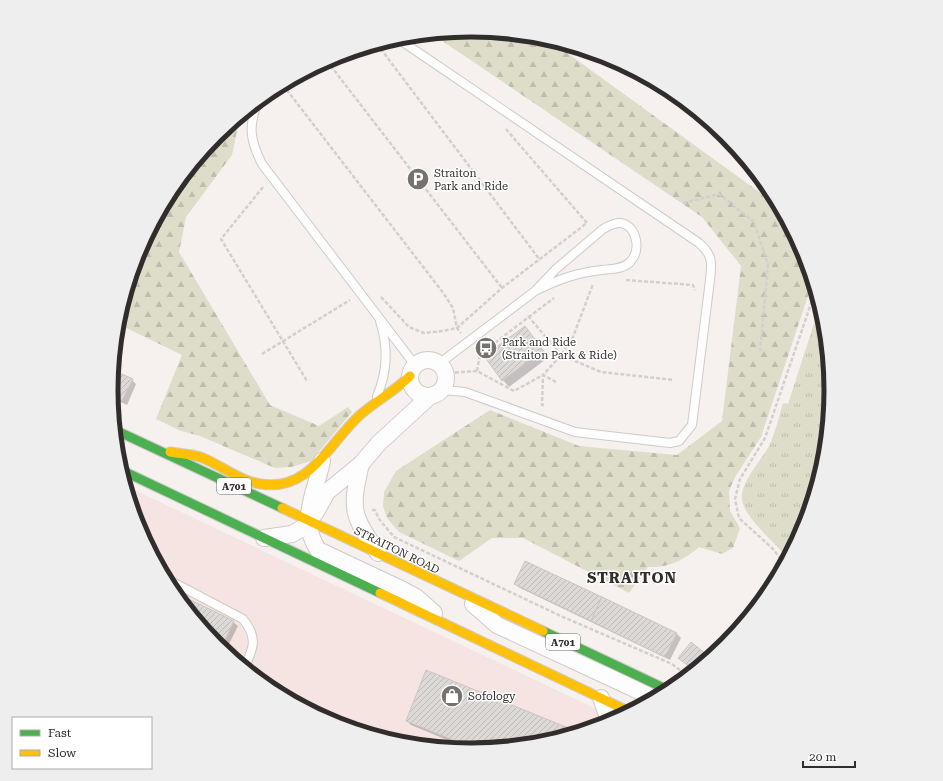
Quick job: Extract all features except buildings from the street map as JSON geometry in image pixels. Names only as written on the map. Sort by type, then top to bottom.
[{"type":"main road","points":[[159,451],[201,458],[254,482],[271,485],[297,479],[322,461],[340,434],[372,405],[401,385],[412,371]]},
{"type":"main road","name":"STRAITON ROAD","points":[[121,433],[662,688]]},
{"type":"main road","points":[[128,473],[625,709]]},
{"type":"street","points":[[264,538],[292,534],[304,527],[310,521],[326,492],[361,464],[379,443],[436,393],[445,385],[443,368],[428,359],[422,360],[412,371],[412,387],[416,392],[436,393]]},
{"type":"street","points":[[322,461],[319,476],[311,497],[310,521],[313,542],[318,550],[416,597],[450,627]]},
{"type":"street","points":[[361,464],[354,500],[354,509],[363,531],[380,556]]},
{"type":"street","points":[[464,596],[497,626],[649,696]]},
{"type":"street","points":[[601,698],[608,717]]},
{"type":"lane","points":[[405,44],[694,239],[708,250],[712,268],[692,425],[679,441],[670,443],[575,432],[465,392],[436,393]]},
{"type":"lane","points":[[255,111],[252,118],[251,134],[255,150],[262,164],[378,316],[412,371]]},
{"type":"lane","points":[[443,368],[468,342],[535,291],[556,269],[603,229],[612,224],[621,224],[629,227],[634,234],[637,244],[636,252],[631,262],[621,267],[561,278],[535,291]]},
{"type":"lane","points":[[372,405],[383,379],[386,362],[386,340],[378,316]]},
{"type":"lane","points":[[176,584],[243,619],[250,628],[254,649],[247,663]]},
{"type":"path","points":[[381,49],[540,260]]},
{"type":"path","points":[[331,66],[502,288]]},
{"type":"path","points":[[286,90],[444,294],[453,308],[457,328],[468,342]]},
{"type":"path","points":[[377,293],[409,327],[424,333],[443,332],[457,328],[502,288],[587,223],[504,128]]},
{"type":"path","points":[[267,182],[222,239],[307,381]]},
{"type":"path","points":[[683,203],[719,194],[754,222],[768,265],[760,353]]},
{"type":"path","points":[[620,281],[634,280],[693,285],[696,292]]},
{"type":"path","points":[[443,368],[477,371],[514,391],[543,375],[575,337],[592,293],[593,283]]},
{"type":"path","points":[[587,285],[600,283]]},
{"type":"path","points":[[477,371],[480,354],[559,293]]},
{"type":"path","points":[[262,354],[354,298]]},
{"type":"path","points":[[782,560],[772,548],[739,518],[735,499],[740,480],[765,438],[813,298]]},
{"type":"path","points":[[528,316],[561,355],[601,372],[674,380]]},
{"type":"path","points":[[543,375],[556,382]]},
{"type":"path","points":[[543,375],[542,404],[548,407]]},
{"type":"path","points":[[354,509],[375,510],[379,519],[394,537],[563,617],[672,664],[684,673]]},
{"type":"shaded area","points":[[132,489],[610,716],[563,732],[540,737],[518,741],[472,744],[425,741],[380,732],[315,708],[295,697],[256,671],[238,656],[206,624],[178,587],[154,547]]},
{"type":"green space","points":[[472,37],[495,38],[518,40],[561,49],[768,198],[789,234],[810,290],[761,437],[735,477],[729,491],[730,511],[740,528],[733,548],[722,554],[699,547],[688,556],[669,565],[648,567],[629,593],[523,538],[492,538],[459,561],[399,532],[387,518],[383,506],[384,492],[396,471],[490,410],[579,446],[677,455],[722,421],[741,266],[702,217],[439,39]]},
{"type":"green space","points":[[238,125],[232,155],[186,217],[179,252],[270,405],[319,426],[348,407],[352,412],[311,461],[291,467],[275,468],[200,436],[181,431],[156,419],[182,355],[124,327],[130,299],[145,255],[165,214],[191,175],[206,157]]},
{"type":"green space","points":[[817,316],[822,344],[824,367],[825,390],[822,437],[813,482],[798,526],[785,555],[751,518],[743,504],[742,497],[743,490],[750,474],[769,446],[783,403],[788,404]]},
{"type":"traffic: fast","points":[[121,433],[282,508]]},
{"type":"traffic: fast","points":[[128,473],[380,593]]},
{"type":"traffic: fast","points":[[543,631],[663,688]]},
{"type":"traffic: slow","points":[[170,452],[203,458],[238,477],[261,484],[278,484],[293,481],[306,473],[317,463],[360,415],[410,376]]},
{"type":"traffic: slow","points":[[282,508],[543,631]]},
{"type":"traffic: slow","points":[[380,593],[625,709]]},
{"type":"place","name":"Straiton Park and Ride","points":[[418,179]]},
{"type":"place","name":"Park and Ride (Straiton Park & Ride)","points":[[486,348]]},
{"type":"place","name":"Sofology","points":[[452,696]]},
{"type":"district","name":"STRAITON","points":[[632,578]]}]
